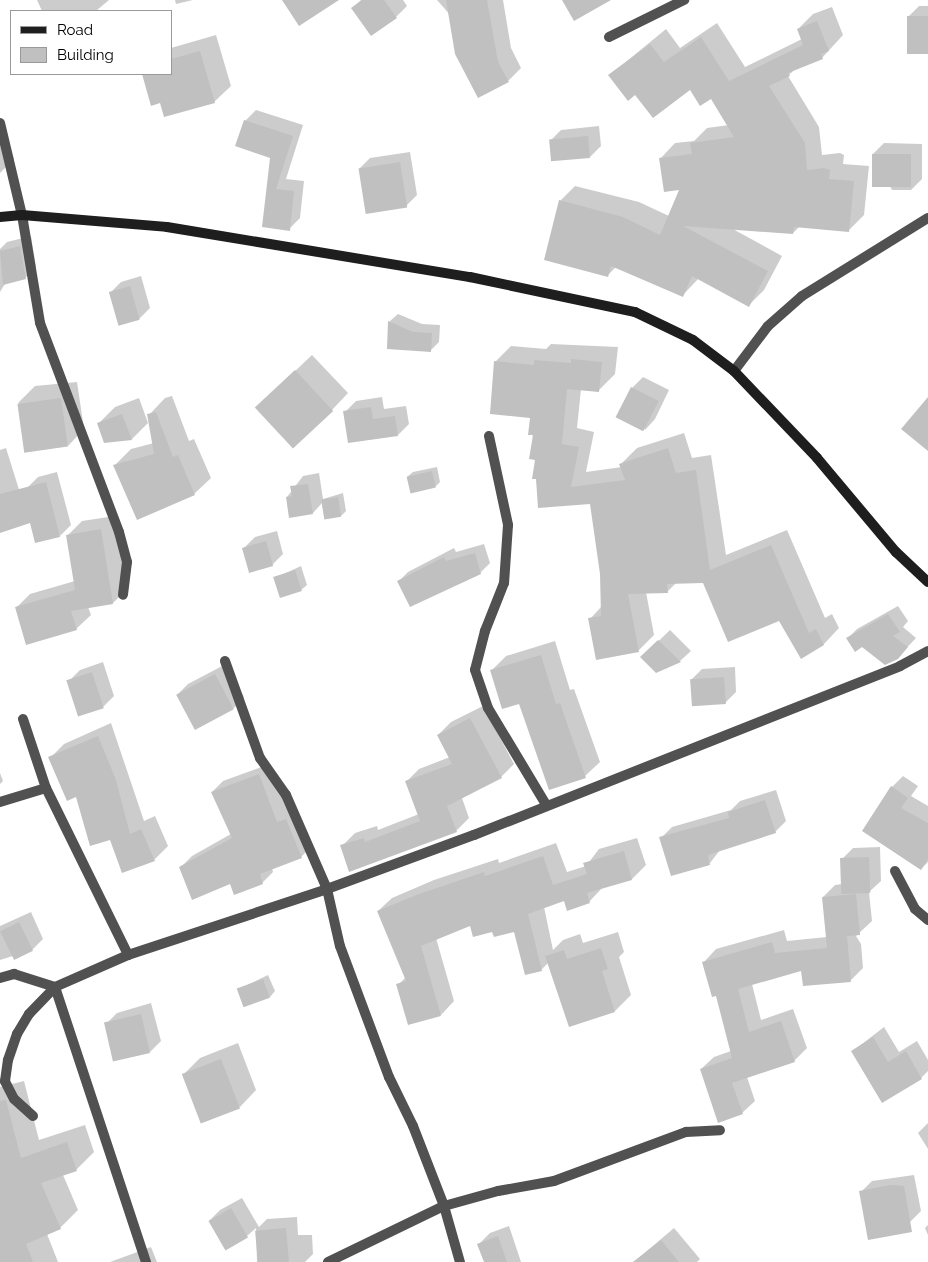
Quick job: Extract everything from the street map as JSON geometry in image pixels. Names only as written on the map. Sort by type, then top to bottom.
[{"type":"main road","points":[[0,218],[22,216],[167,227],[470,277],[626,310],[693,340],[734,372],[817,458],[896,552],[928,582]]},
{"type":"street","points":[[609,37],[684,0]]},
{"type":"street","points":[[0,123],[22,216],[40,323],[119,532],[127,562],[123,595]]},
{"type":"street","points":[[734,372],[768,326],[802,296],[928,218]]},
{"type":"street","points":[[489,436],[508,525],[504,583],[485,631],[475,670],[488,708],[547,806]]},
{"type":"street","points":[[33,1116],[14,1099],[5,1081],[8,1060],[16,1034],[30,1014],[55,987],[128,956],[327,889],[547,806],[900,666],[928,651]]},
{"type":"street","points":[[225,661],[260,758],[286,795],[327,889],[347,964],[389,1077],[413,1126],[444,1206],[460,1262]]},
{"type":"street","points":[[23,719],[46,788],[128,956]]},
{"type":"street","points":[[0,802],[46,788]]},
{"type":"street","points":[[895,871],[915,909],[928,920]]},
{"type":"street","points":[[0,978],[14,974],[55,987]]},
{"type":"street","points":[[55,987],[146,1262]]},
{"type":"street","points":[[328,1262],[444,1206],[498,1190],[554,1181],[686,1132],[720,1130]]},
{"type":"building","points":[[282,0],[339,0],[299,26]]},
{"type":"building","points":[[362,0],[384,0],[397,18],[371,36],[351,8]]},
{"type":"building","points":[[446,0],[487,0],[498,62],[509,82],[478,98],[455,54]]},
{"type":"building","points":[[562,0],[611,0],[574,21]]},
{"type":"building","points":[[907,16],[928,16],[928,54],[907,54]]},
{"type":"building","points":[[817,21],[829,51],[821,54],[823,59],[788,73],[790,76],[769,86],[805,143],[807,170],[824,168],[830,170],[829,179],[854,181],[849,232],[794,227],[793,234],[683,226],[768,271],[749,307],[692,276],[683,297],[611,266],[608,277],[544,260],[559,200],[623,217],[660,235],[679,190],[664,192],[659,158],[692,154],[690,143],[734,137],[711,99],[700,106],[690,90],[653,118],[635,95],[628,101],[608,75],[650,44],[664,62],[701,37],[729,81],[803,45],[797,29]]},
{"type":"building","points":[[200,51],[215,103],[164,117],[160,103],[151,106],[142,75],[172,75],[172,59]]},
{"type":"building","points":[[244,120],[293,136],[276,189],[294,191],[290,231],[262,227],[270,158],[235,146]]},
{"type":"building","points":[[588,136],[590,158],[551,161],[549,139]]},
{"type":"building","points":[[872,154],[911,154],[911,187],[872,187]]},
{"type":"building","points":[[400,162],[407,207],[366,214],[359,169]]},
{"type":"building","points":[[20,246],[26,279],[3,285],[0,251]]},
{"type":"building","points":[[130,286],[140,320],[118,326],[109,292]]},
{"type":"building","points":[[388,321],[413,332],[432,333],[431,352],[387,349]]},
{"type":"building","points":[[571,359],[602,362],[599,392],[567,389],[562,444],[579,447],[571,487],[625,480],[619,464],[668,448],[676,473],[696,470],[710,570],[771,545],[809,633],[816,629],[824,645],[801,659],[779,621],[728,642],[703,583],[667,584],[668,593],[628,594],[639,652],[596,660],[588,618],[601,616],[600,574],[590,504],[538,508],[536,479],[532,479],[535,460],[529,459],[533,435],[528,435],[530,418],[490,414],[494,361],[534,365],[534,360],[571,363]]},
{"type":"building","points":[[295,370],[333,411],[293,448],[255,408]]},
{"type":"building","points":[[631,387],[659,401],[643,431],[616,417]]},
{"type":"building","points":[[928,397],[928,451],[901,429]]},
{"type":"building","points":[[61,398],[68,447],[24,453],[17,404]]},
{"type":"building","points":[[371,407],[373,419],[395,416],[398,436],[348,443],[343,411]]},
{"type":"building","points":[[156,412],[173,457],[178,455],[195,495],[137,520],[113,465],[154,454],[147,414]]},
{"type":"building","points":[[122,414],[132,440],[104,443],[97,423]]},
{"type":"building","points":[[432,471],[436,488],[410,493],[407,477]]},
{"type":"building","points":[[46,482],[60,537],[35,543],[30,523],[0,533],[0,494]]},
{"type":"building","points":[[308,484],[313,514],[289,518],[286,497],[292,496],[290,486]]},
{"type":"building","points":[[338,497],[341,517],[324,519],[321,500]]},
{"type":"building","points":[[101,529],[113,604],[71,611],[77,630],[26,645],[15,607],[75,590],[66,535]]},
{"type":"building","points":[[266,541],[273,566],[249,573],[242,548]]},
{"type":"building","points":[[475,553],[481,574],[410,607],[397,581],[444,557],[446,561]]},
{"type":"building","points":[[295,570],[302,591],[280,598],[273,577]]},
{"type":"building","points":[[888,614],[900,632],[893,636],[908,647],[898,659],[885,665],[862,647],[855,652],[846,638]]},
{"type":"building","points":[[658,640],[681,662],[656,673],[640,657]]},
{"type":"building","points":[[541,655],[556,704],[560,703],[586,778],[549,790],[519,704],[502,709],[490,670]]},
{"type":"building","points":[[92,672],[104,708],[78,716],[66,680]]},
{"type":"building","points":[[215,674],[234,709],[195,730],[176,695]]},
{"type":"building","points":[[724,677],[726,704],[692,706],[690,679]]},
{"type":"building","points":[[470,718],[502,778],[447,806],[457,832],[349,872],[340,845],[364,838],[365,842],[420,821],[405,781],[452,764],[437,735]]},
{"type":"building","points":[[98,736],[116,780],[130,834],[141,829],[155,861],[122,873],[110,840],[90,846],[76,797],[67,801],[48,757]]},
{"type":"building","points":[[259,774],[277,822],[286,819],[302,858],[260,874],[263,884],[234,895],[230,884],[192,900],[179,867],[232,838],[211,792]]},
{"type":"building","points":[[891,786],[908,798],[901,808],[928,823],[928,859],[921,870],[862,831]]},
{"type":"building","points":[[765,800],[776,833],[708,855],[710,865],[671,876],[659,837],[729,818],[728,812]]},
{"type":"building","points":[[624,851],[632,880],[587,893],[590,903],[567,911],[564,901],[528,914],[542,971],[525,975],[514,932],[494,937],[492,932],[473,937],[470,926],[421,946],[441,1016],[408,1025],[396,984],[406,981],[377,911],[419,894],[484,872],[485,876],[543,856],[553,885],[587,874],[583,863]]},
{"type":"building","points":[[869,857],[870,893],[841,894],[840,858]]},
{"type":"building","points":[[856,894],[860,935],[847,936],[851,982],[803,986],[801,971],[738,989],[749,1032],[781,1021],[795,1062],[732,1083],[743,1114],[718,1123],[700,1069],[732,1058],[716,996],[712,997],[702,962],[772,942],[775,953],[827,948],[822,897]]},
{"type":"building","points":[[19,922],[33,951],[14,960],[0,931]]},
{"type":"building","points":[[601,948],[608,969],[602,971],[615,1012],[569,1027],[545,956],[564,950],[567,959]]},
{"type":"building","points":[[263,979],[270,998],[244,1007],[237,989]]},
{"type":"building","points":[[141,1014],[150,1053],[113,1062],[104,1023]]},
{"type":"building","points":[[873,1037],[888,1062],[906,1051],[922,1079],[882,1103],[851,1051]]},
{"type":"building","points":[[221,1059],[240,1108],[201,1124],[182,1074]]},
{"type":"building","points":[[6,1100],[21,1158],[67,1142],[77,1171],[41,1183],[61,1229],[26,1244],[33,1262],[0,1262],[0,1101]]},
{"type":"building","points":[[890,1185],[904,1186],[912,1232],[868,1240],[859,1191]]},
{"type":"building","points":[[231,1208],[248,1237],[225,1250],[208,1221]]},
{"type":"building","points":[[286,1228],[289,1262],[258,1262],[255,1231]]},
{"type":"building","points":[[498,1236],[507,1262],[484,1262],[477,1244]]},
{"type":"building","points":[[661,1240],[679,1262],[633,1262]]}]
